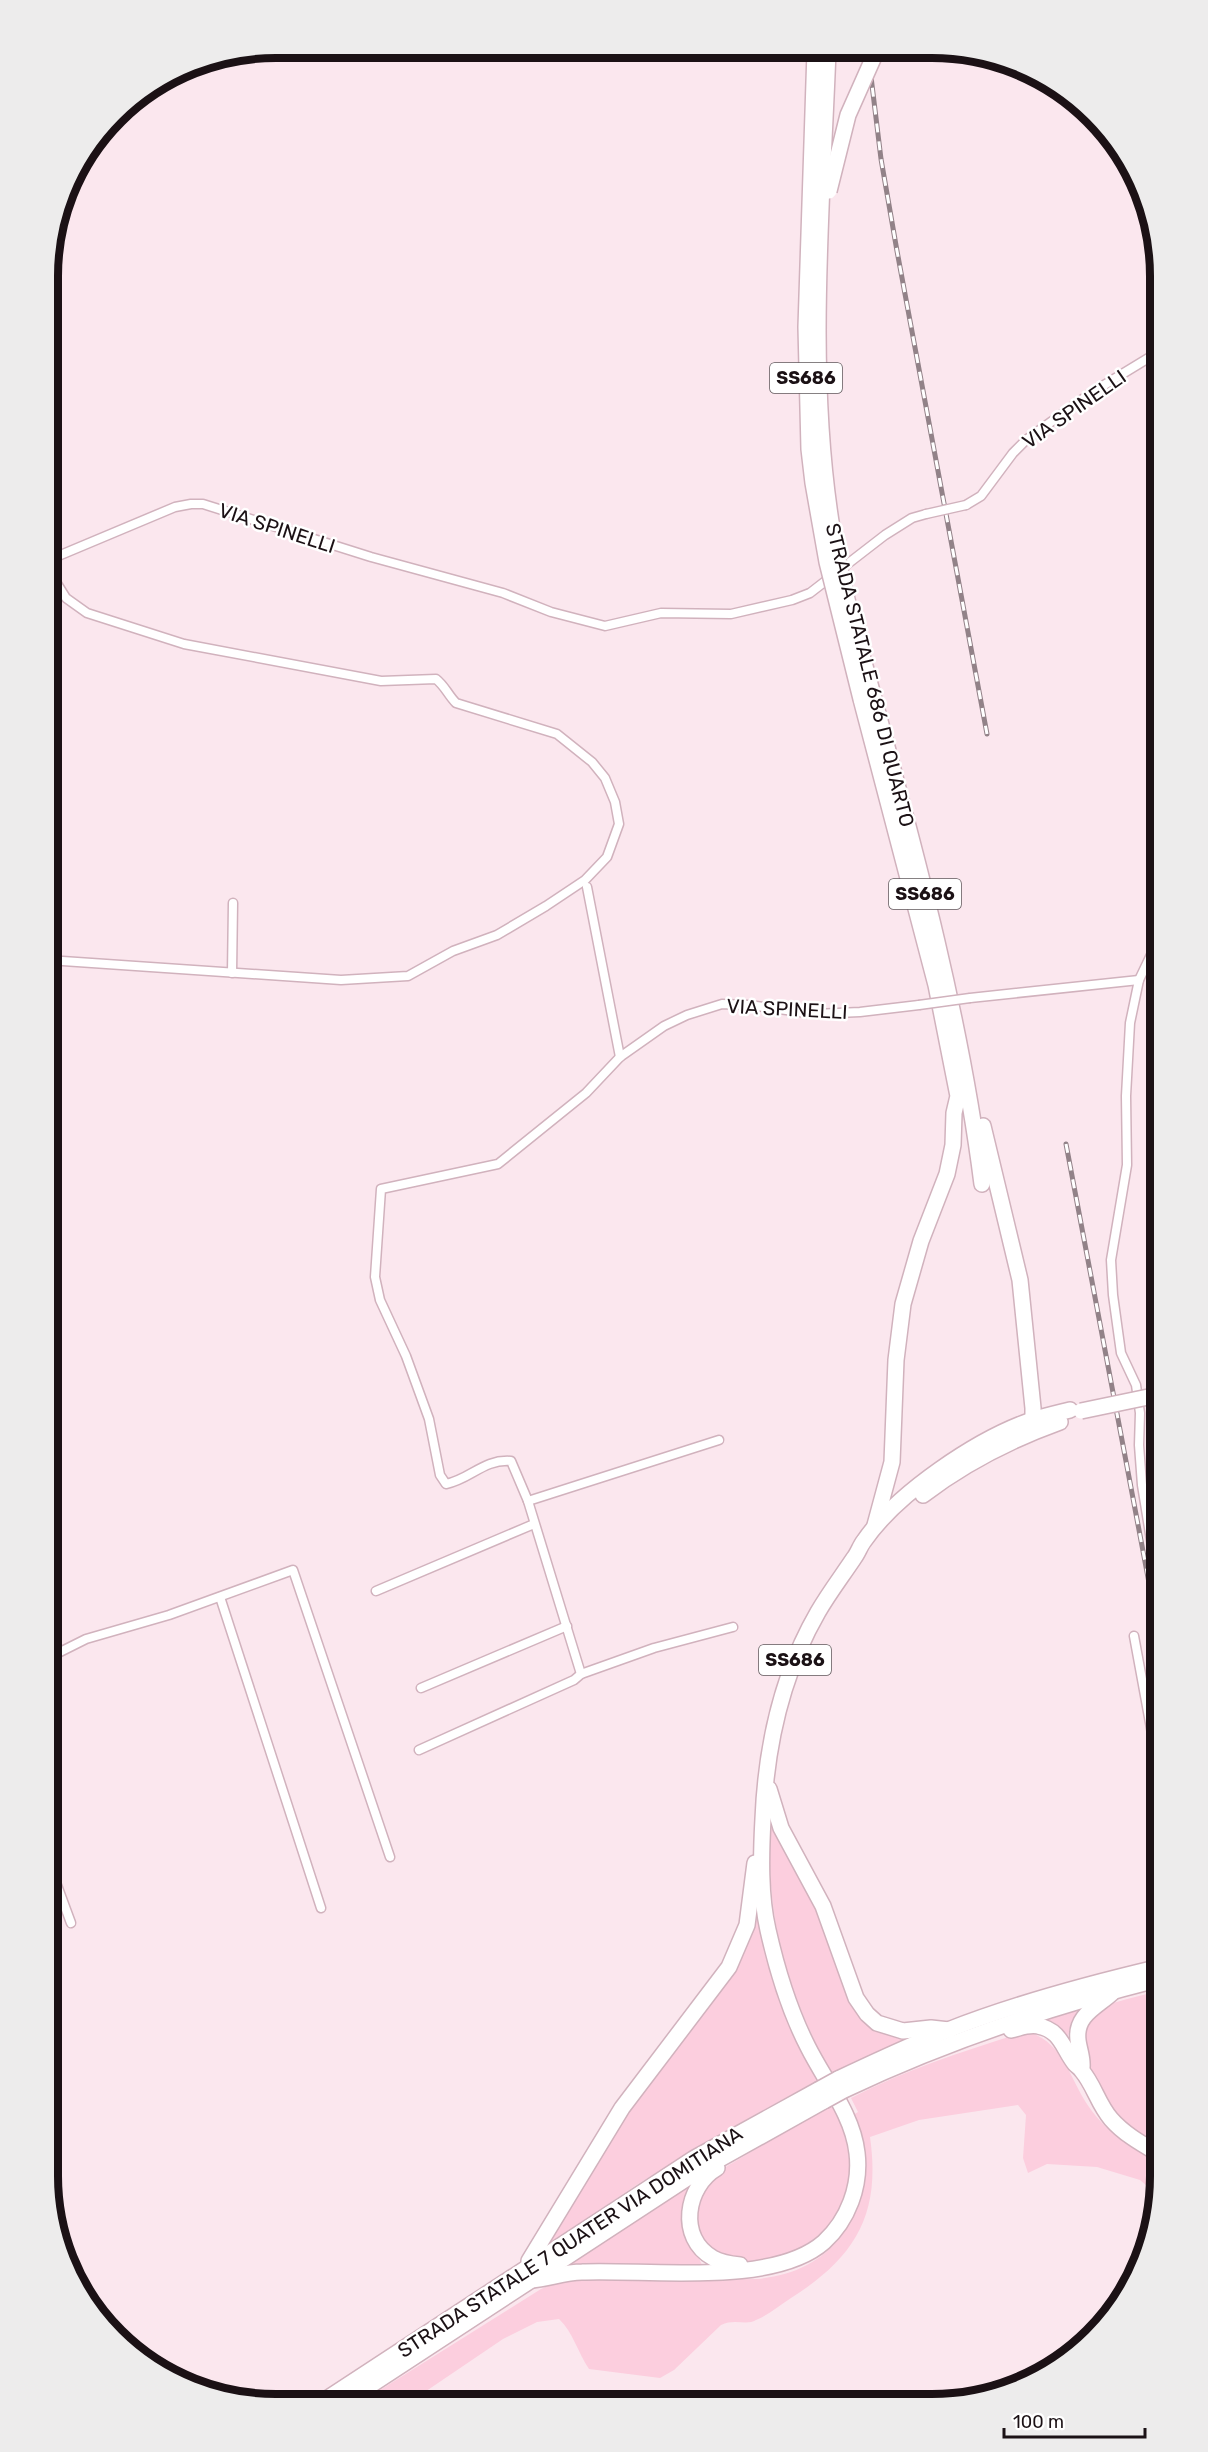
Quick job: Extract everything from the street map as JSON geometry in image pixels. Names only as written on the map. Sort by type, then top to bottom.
[{"type":"highway","name":"STRADA STATALE 686 DI QUARTO","points":[[815,58],[806,327],[809,449],[813,483],[827,562],[940,950],[964,1095],[982,1184]]},
{"type":"highway","name":"STRADA STATALE 686 DI QUARTO","points":[[828,58],[818,366],[824,461],[836,547],[867,697]]},
{"type":"highway","points":[[822,211],[848,115],[873,58]]},
{"type":"highway","name":"SS686","points":[[874,1528],[892,1462],[896,1359],[903,1304],[921,1241],[947,1174],[953,1145],[954,1113],[964,1095],[980,1111],[1020,1280],[1033,1420]]},
{"type":"highway","name":"SS686","points":[[1032,1394],[1047,1407],[1076,1411]]},
{"type":"highway","name":"SS686","points":[[762,1840],[765,1778],[781,1700],[802,1642],[826,1598],[874,1528],[916,1488],[1033,1420],[1150,1397]]},
{"type":"highway","name":"SS686","points":[[856,1555],[868,1548],[957,1464],[1072,1418],[1076,1411]]},
{"type":"highway","points":[[1023,1436],[1033,1420]]},
{"type":"highway","points":[[892,1462],[896,1475],[904,1483],[916,1488],[934,1487]]},
{"type":"highway","points":[[765,1778],[778,1821],[823,1906],[856,1998],[867,2014],[877,2023],[903,2031],[931,2028],[949,2030]]},
{"type":"highway","points":[[762,1840],[767,1926],[784,1992],[807,2045],[848,2121],[855,2140],[858,2169],[854,2194],[847,2212],[824,2242],[790,2262],[746,2271],[580,2272],[527,2275],[540,2246],[622,2108],[729,1967],[747,1925],[753,1868],[762,1840]]},
{"type":"highway","name":"STRADA STATALE 7 QUATER VIA DOMITIANA","points":[[356,2394],[693,2159],[949,2030],[1089,1984],[1150,1969]]},
{"type":"highway","name":"STRADA STATALE 7 QUATER VIA DOMITIANA","points":[[841,2084],[992,2028],[1070,2002],[1150,1981]]},
{"type":"highway","points":[[1082,2070],[1083,2060],[1077,2039],[1080,2022],[1090,2010],[1114,1990]]},
{"type":"highway","points":[[992,2028],[1011,2030],[1028,2025],[1048,2030],[1062,2042],[1075,2064],[1082,2070],[1110,2118],[1138,2142],[1150,2149]]},
{"type":"highway","name":"STRADA STATALE 7 QUATER VIA DOMITIANA","points":[[335,2394],[821,2095]]},
{"type":"highway","points":[[730,2152],[720,2166],[708,2173],[695,2190],[689,2210],[692,2229],[703,2251],[712,2258],[725,2263],[764,2267]]},
{"type":"street","name":"VIA SPINELLI","points":[[58,555],[175,507],[203,504],[371,557],[503,593],[551,612],[604,626],[661,613],[731,614],[792,600],[810,592],[885,535],[912,518],[966,505],[981,496],[1013,453],[1026,440],[1091,393],[1150,357]]},
{"type":"street","name":"VIA SPINELLI","points":[[58,585],[66,598],[87,613],[188,645],[381,681],[436,679],[443,684],[448,696],[456,703],[557,734],[592,762],[605,778],[619,817],[616,837],[607,857],[586,883]]},
{"type":"street","points":[[58,961],[341,980],[408,976],[453,951],[497,935],[586,883],[620,1057]]},
{"type":"street","points":[[232,973],[233,903]]},
{"type":"street","points":[[1150,957],[1139,980],[1132,1012],[1127,1058],[1126,1165],[1111,1260],[1121,1353],[1136,1385],[1140,1413],[1139,1445],[1142,1485],[1150,1534]]},
{"type":"street","name":"VIA SPINELLI","points":[[528,1501],[511,1461],[500,1460],[479,1467],[455,1482],[446,1484],[440,1475],[429,1419],[406,1356],[380,1300],[375,1277],[381,1189],[498,1164],[586,1093],[620,1057],[664,1026],[687,1015],[722,1004],[749,1005],[815,1014],[860,1012],[1139,980]]},
{"type":"street","points":[[581,1674],[528,1501],[719,1440]]},
{"type":"street","points":[[376,1591],[534,1524]]},
{"type":"street","points":[[58,1653],[86,1639],[169,1615],[293,1570],[390,1857]]},
{"type":"street","points":[[220,1597],[321,1908]]},
{"type":"street","points":[[421,1688],[567,1626]]},
{"type":"street","points":[[419,1750],[574,1680],[581,1674],[654,1648],[733,1627]]},
{"type":"street","points":[[1134,1636],[1150,1723]]},
{"type":"street","points":[[58,1888],[71,1923]]},
{"type":"shaded area","points":[[770,1820],[810,1890],[852,2001],[908,2038],[831,2074],[802,2011],[782,1952],[771,1890]]},
{"type":"shaded area","points":[[756,1908],[776,1988],[818,2080],[713,2138],[638,2184],[547,2245],[619,2120],[724,1982]]},
{"type":"shaded area","points":[[1150,1993],[1150,2141],[1120,2119],[1102,2092],[1087,2059],[1083,2030],[1088,2019],[1103,2007]]},
{"type":"shaded area","points":[[1079,2008],[1071,2022],[1068,2036],[1053,2022],[1043,2019]]},
{"type":"shaded area","points":[[1031,2033],[1051,2045],[1059,2054],[1082,2097],[1096,2116],[1112,2132],[1150,2158],[1149,2186],[1140,2180],[1097,2167],[1047,2164],[1028,2173],[1023,2158],[1026,2115],[1018,2105],[919,2120],[870,2137],[871,2189],[867,2211],[859,2231],[832,2266],[814,2282],[761,2318],[752,2322],[731,2322],[721,2325],[674,2370],[660,2378],[589,2369],[568,2330],[559,2319],[537,2322],[503,2339],[422,2394],[374,2394],[541,2289],[562,2280],[758,2279],[783,2274],[807,2265],[826,2253],[840,2237],[852,2219],[860,2199],[864,2178],[864,2156],[853,2115],[858,2112],[851,2098],[933,2062],[1018,2034]]},
{"type":"shaded area","points":[[831,2104],[848,2149],[850,2170],[847,2191],[840,2210],[827,2227],[810,2242],[787,2254],[760,2262],[733,2261],[704,2245],[693,2214],[709,2177]]},
{"type":"shaded area","points":[[691,2183],[686,2198],[695,2250],[702,2265],[563,2266]]},
{"type":"railway","points":[[869,58],[881,159],[897,251],[987,734]]},
{"type":"railway","points":[[1066,1144],[1150,1588]]}]
